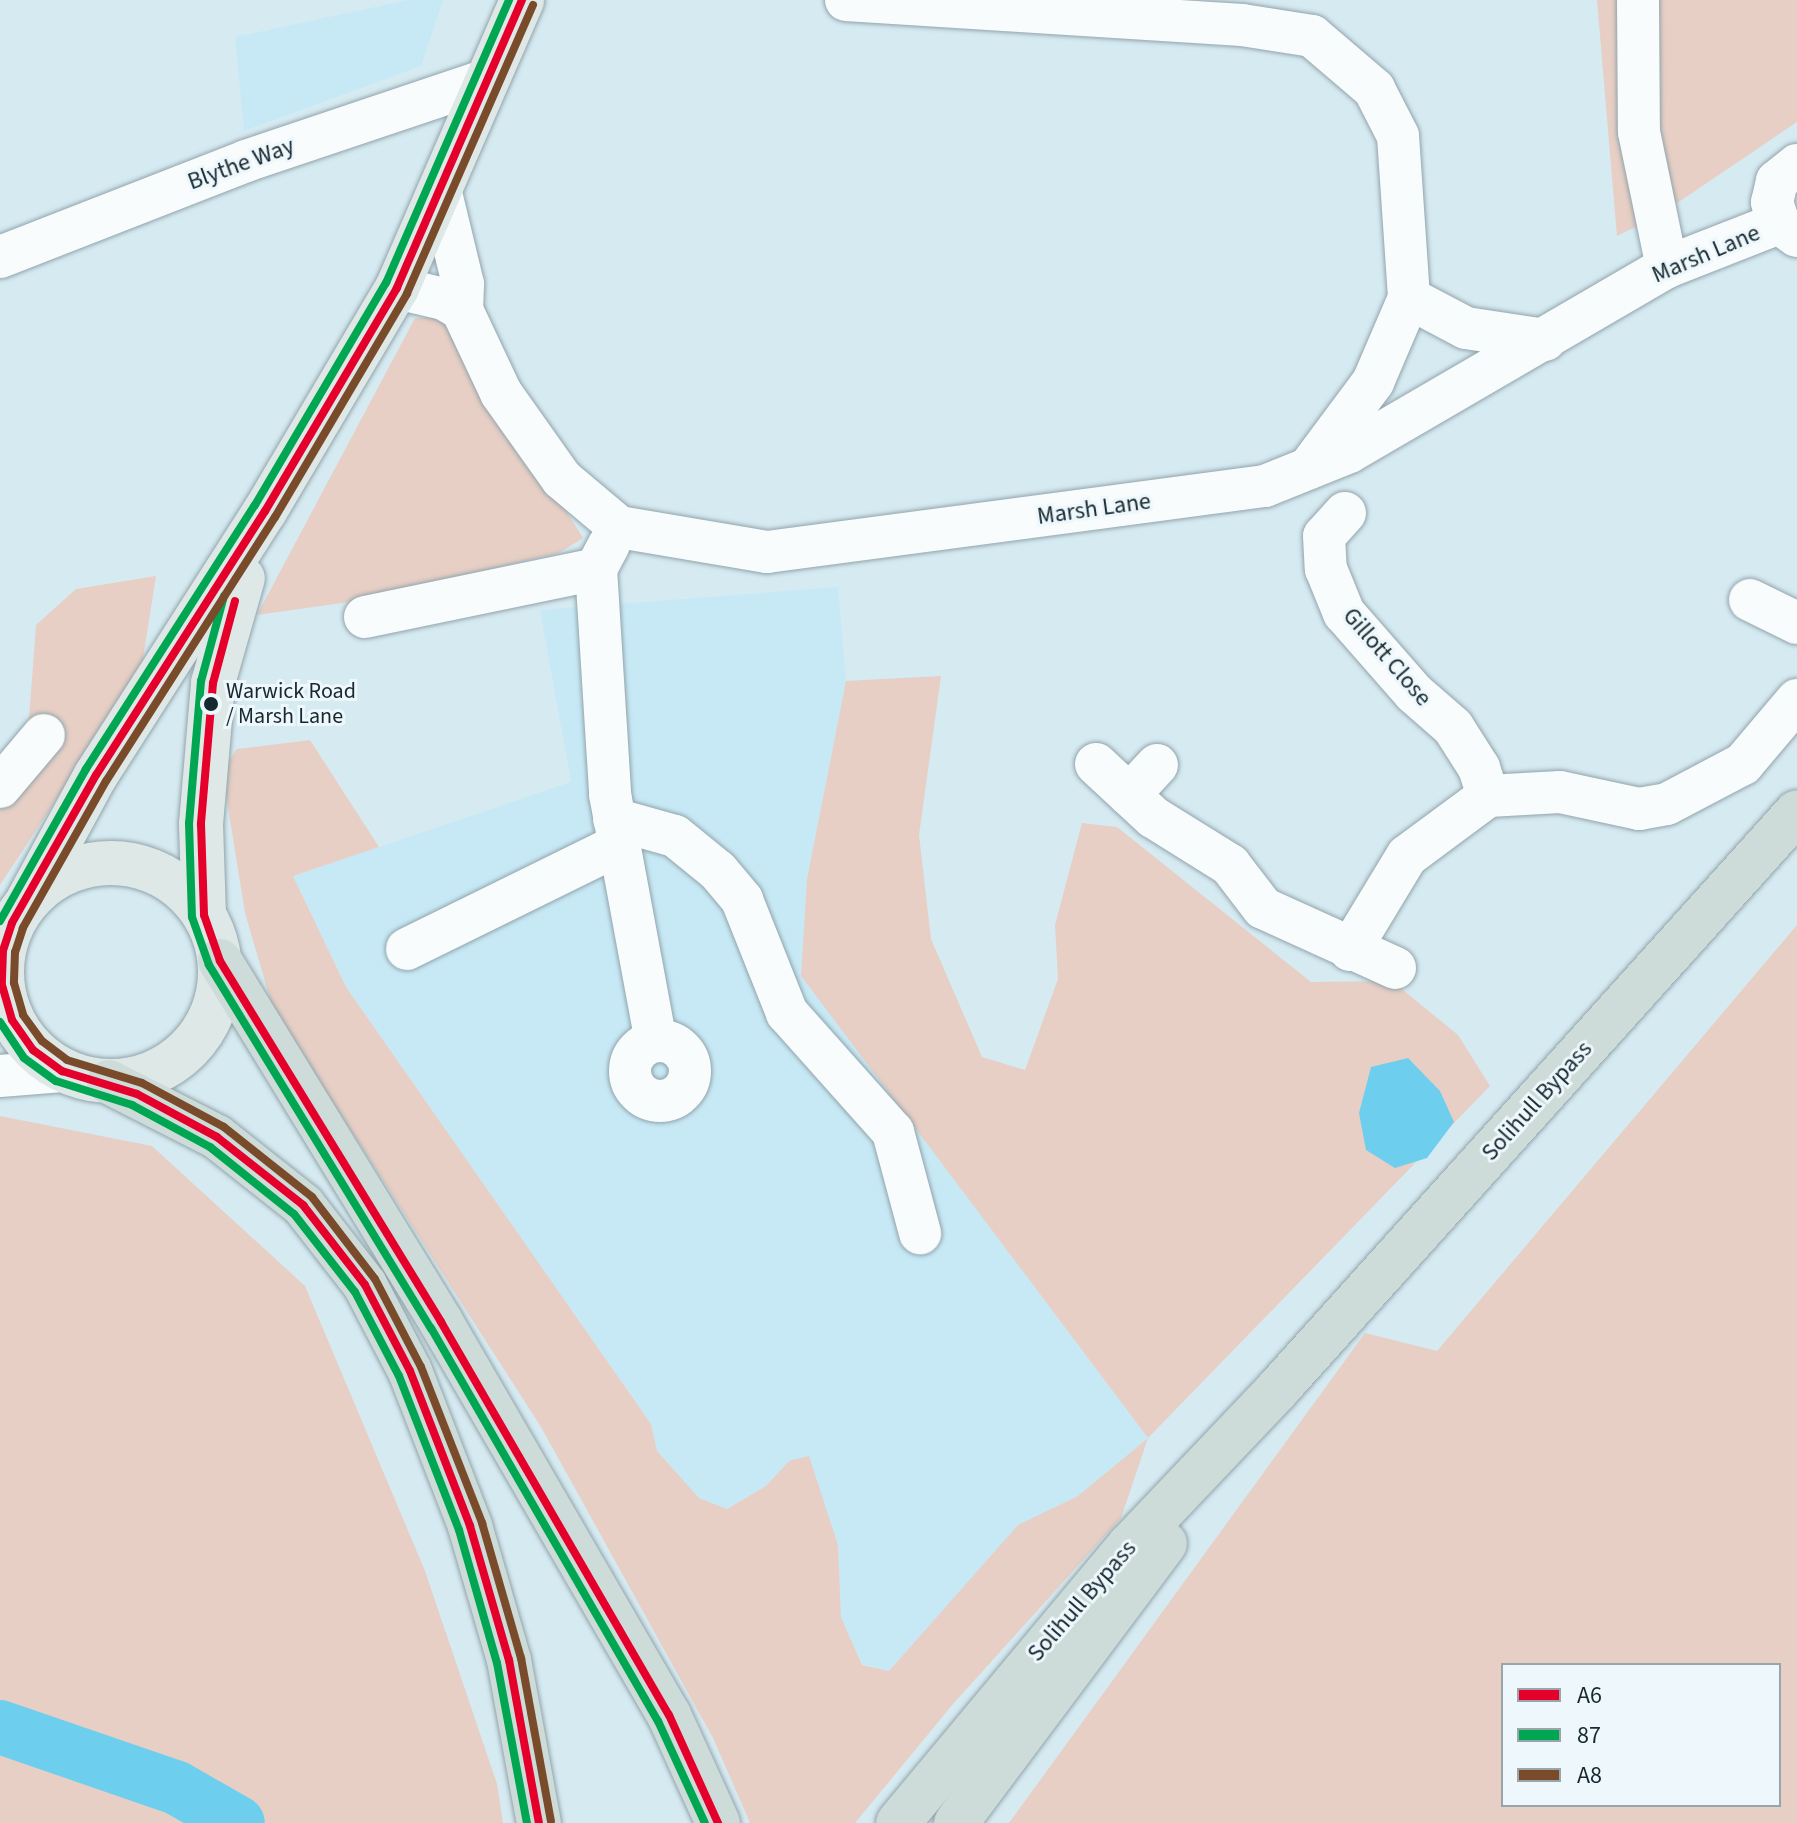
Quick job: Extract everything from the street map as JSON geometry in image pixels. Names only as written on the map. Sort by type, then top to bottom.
[{"type":"highway","name":"Solihull Bypass","points":[[898,1823],[1130,1545],[1277,1390],[1797,812]]},
{"type":"highway","points":[[220,961],[441,1322],[669,1715],[718,1823]]},
{"type":"highway","points":[[109,1082],[217,1137],[303,1205],[365,1285],[410,1371],[470,1526],[509,1660],[539,1823]]},
{"type":"highway","name":"Solihull Bypass","points":[[956,1823],[1277,1390]]},
{"type":"main road","points":[[265,511],[213,683],[201,824],[204,915],[220,961],[217,998],[203,1032],[167,1065],[145,1076],[109,1082],[62,1071],[33,1050],[12,1020],[2,985],[2,951],[96,775],[265,511],[397,288],[441,193],[484,81],[522,0]]},
{"type":"main road","points":[[28,900],[65,873],[86,865],[120,862],[153,871],[182,889],[204,915]]},
{"type":"street","points":[[846,0],[1242,25],[1312,36],[1374,89],[1398,136],[1409,298],[1373,382],[1308,470]]},
{"type":"street","points":[[1638,0],[1639,132],[1667,267]]},
{"type":"street","name":"Blythe Way","points":[[0,257],[246,161],[484,81]]},
{"type":"street","points":[[1788,229],[1772,202],[1777,181],[1797,165]]},
{"type":"street","points":[[441,193],[463,284],[462,310],[501,393],[562,479],[619,527],[596,569],[616,832],[656,1041]]},
{"type":"street","name":"Marsh Lane","points":[[619,527],[767,552],[1265,486],[1349,452],[1667,267],[1788,229]]},
{"type":"street","points":[[397,288],[444,299],[462,310]]},
{"type":"street","points":[[1409,298],[1466,328],[1545,340]]},
{"type":"street","name":"Gillott Close","points":[[1319,527],[1326,569],[1344,613],[1414,693],[1453,727],[1479,768],[1488,796]]},
{"type":"street","points":[[365,617],[596,569]]},
{"type":"street","points":[[1750,600],[1797,623]]},
{"type":"street","points":[[1350,950],[1407,856],[1488,796],[1560,792],[1639,809],[1667,804],[1743,764],[1797,700]]},
{"type":"street","points":[[0,787],[44,735]]},
{"type":"street","points":[[1096,764],[1153,817],[1230,865],[1263,908],[1395,968]]},
{"type":"street","points":[[1129,795],[1157,765]]},
{"type":"street","points":[[407,949],[616,832],[675,836],[718,871],[742,900],[787,1013],[893,1132],[920,1233]]},
{"type":"street","points":[[0,1076],[62,1071]]},
{"type":"shaded area","points":[[408,0],[443,0],[421,66],[244,131],[235,37]]},
{"type":"shaded area","points":[[1597,0],[1797,0],[1797,122],[1658,216],[1617,236]]},
{"type":"shaded area","points":[[415,318],[445,318],[583,538],[559,553],[349,602],[257,615]]},
{"type":"shaded area","points":[[156,576],[141,671],[0,885],[0,792],[28,732],[36,625],[76,589]]},
{"type":"shaded area","points":[[838,587],[846,681],[807,879],[801,976],[1148,1438],[1078,1496],[1018,1526],[889,1671],[862,1664],[841,1617],[838,1545],[789,1462],[766,1486],[726,1509],[699,1498],[657,1451],[651,1424],[346,987],[293,876],[571,782],[540,610]]},
{"type":"shaded area","points":[[941,676],[919,835],[931,939],[982,1057],[1025,1070],[1058,979],[1055,925],[1082,823],[1117,827],[1311,982],[1392,981],[1458,1035],[1490,1086],[1148,1438],[801,976],[807,879],[846,681]]},
{"type":"shaded area","points":[[310,740],[379,847],[293,876],[346,987],[651,1424],[657,1451],[699,1498],[727,1509],[766,1486],[789,1461],[809,1456],[838,1545],[841,1617],[862,1665],[889,1671],[1018,1525],[1078,1496],[1148,1438],[1121,1518],[953,1704],[855,1823],[750,1823],[713,1738],[541,1427],[273,1009],[245,913],[222,770],[237,749]]},
{"type":"shaded area","points":[[1797,925],[1797,1823],[1009,1823],[1365,1333],[1437,1351]]},
{"type":"shaded area","points":[[0,1116],[152,1146],[305,1286],[425,1571],[497,1784],[503,1823],[0,1823]]},
{"type":"water","points":[[1408,1058],[1440,1091],[1454,1122],[1427,1158],[1395,1168],[1366,1150],[1359,1113],[1371,1067]]},
{"type":"waterway","points":[[0,1727],[177,1788],[238,1823]]},
{"type":"transit line","name":"87","points":[[0,921],[86,769],[255,505],[386,283],[509,0]]},
{"type":"transit line","name":"A6","points":[[522,0],[397,288],[265,511],[96,775],[12,923],[3,950],[2,985],[12,1020],[33,1050],[62,1071],[137,1094],[217,1137],[303,1205],[365,1285],[410,1371],[470,1526],[509,1660],[539,1823]]},
{"type":"transit line","name":"A8","points":[[533,5],[407,294],[275,517],[106,781],[23,928],[15,952],[14,983],[23,1015],[42,1041],[67,1060],[142,1083],[224,1127],[312,1197],[375,1279],[421,1367],[482,1523],[521,1658],[551,1821]]},
{"type":"transit line","name":"87","points":[[224,596],[201,681],[189,823],[192,917],[209,965],[431,1328],[658,1721],[705,1823]]},
{"type":"transit line","name":"A6","points":[[235,601],[213,683],[201,824],[204,915],[220,961],[441,1322],[669,1715],[718,1823]]},
{"type":"transit line","name":"87","points":[[0,1022],[24,1058],[56,1081],[132,1105],[210,1147],[294,1214],[355,1292],[399,1376],[459,1530],[497,1663],[527,1823]]},
{"type":"place","name":"Warwick Road / Marsh Lane","points":[[211,704]]}]
